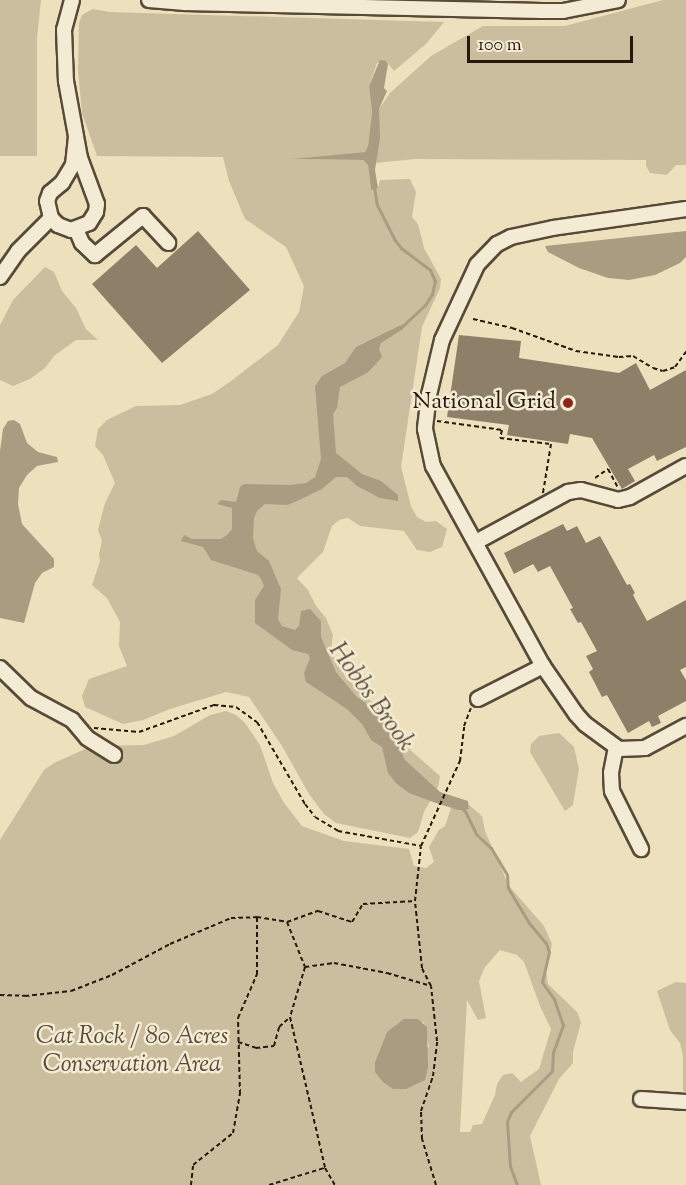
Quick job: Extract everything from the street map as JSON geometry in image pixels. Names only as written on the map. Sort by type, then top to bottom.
[{"type":"street","points":[[72,0],[64,30],[63,51],[76,137],[97,204],[96,212],[89,223],[76,229],[63,228],[51,218],[47,201],[54,188],[62,183],[74,165],[76,137]]},
{"type":"street","points":[[149,0],[184,3],[542,11],[563,10],[618,0]]},
{"type":"street","points":[[62,183],[80,181],[91,189]]},
{"type":"street","points":[[686,209],[553,228],[510,237],[497,244],[477,265],[445,331],[434,369],[426,420],[427,448],[433,466],[543,666],[585,724],[616,747],[632,750],[645,747],[686,726]]},
{"type":"street","points":[[76,229],[82,243],[95,255],[142,216],[168,243]]},
{"type":"street","points":[[0,277],[18,250],[51,218]]},
{"type":"street","points":[[476,542],[568,492],[581,490],[608,499],[630,497],[686,466]]},
{"type":"street","points":[[478,699],[543,666]]},
{"type":"street","points":[[0,668],[31,698],[72,720],[96,746],[114,755]]},
{"type":"street","points":[[616,747],[611,773],[612,791],[641,849]]},
{"type":"street","points":[[641,1099],[686,1102]]},
{"type":"path","points":[[473,319],[512,328],[576,351],[620,357],[633,356],[653,368],[663,370],[675,367],[686,352]]},
{"type":"path","points":[[426,420],[502,430],[500,438],[551,444],[540,507]]},
{"type":"path","points":[[595,478],[608,469],[620,490],[626,489]]},
{"type":"path","points":[[436,1185],[422,1129],[422,1111],[433,1076],[437,1041],[431,986],[422,968],[416,901],[419,865],[421,846],[460,761],[467,714],[478,699]]},
{"type":"path","points":[[80,729],[88,727],[139,732],[214,705],[236,707],[257,722],[315,817],[338,831],[421,846]]},
{"type":"path","points":[[0,995],[25,996],[71,991],[112,975],[170,944],[231,918],[257,917],[287,922],[318,911],[352,922],[363,904],[416,901]]},
{"type":"path","points":[[191,1185],[193,1165],[233,1133],[240,1094],[238,1018],[257,974],[257,917]]},
{"type":"path","points":[[287,922],[304,968],[290,1017],[325,1168],[335,1185]]},
{"type":"path","points":[[304,968],[334,963],[387,973],[431,986]]},
{"type":"path","points":[[238,1042],[255,1048],[274,1046],[279,1027],[290,1017]]},
{"type":"path","points":[[269,1185],[325,1168]]},
{"type":"green space","points":[[0,0],[41,0],[37,38],[37,156],[0,156]]},
{"type":"green space","points":[[663,0],[686,0],[686,165],[676,165],[667,175],[650,173],[646,160],[415,159],[376,163],[379,109],[390,93],[431,56],[483,26],[565,26]]},
{"type":"green space","points":[[93,9],[109,12],[444,22],[426,44],[394,71],[386,61],[377,63],[369,86],[372,112],[368,146],[365,152],[296,159],[363,160],[368,165],[371,190],[378,188],[380,180],[410,179],[416,192],[412,217],[418,224],[424,248],[441,279],[440,288],[422,327],[401,467],[411,506],[417,517],[426,522],[436,521],[447,529],[442,547],[430,552],[417,550],[404,531],[360,526],[348,518],[339,520],[332,526],[323,552],[297,578],[308,590],[316,606],[326,618],[333,635],[331,650],[346,678],[393,721],[400,741],[440,776],[438,787],[424,812],[418,832],[410,838],[336,823],[324,814],[309,794],[282,746],[249,697],[226,692],[143,720],[123,724],[85,707],[82,696],[89,679],[127,666],[119,646],[120,622],[107,598],[92,585],[100,561],[102,541],[98,530],[105,503],[115,483],[103,455],[95,446],[98,429],[107,420],[136,406],[180,405],[212,394],[231,381],[278,345],[299,312],[304,286],[286,247],[245,219],[229,181],[223,157],[97,156],[82,113],[78,70],[79,23],[82,15]]},
{"type":"green space","points":[[45,267],[54,272],[62,291],[76,308],[86,329],[98,340],[76,340],[54,356],[45,368],[30,379],[13,386],[0,380],[0,325],[13,300]]},
{"type":"green space","name":"Cat Rock / 80 Acres Conservation Area","points":[[226,711],[236,715],[245,723],[260,745],[273,783],[284,803],[302,826],[344,841],[409,849],[414,866],[426,868],[434,862],[429,847],[439,830],[445,826],[451,808],[469,809],[469,805],[482,816],[485,831],[509,886],[544,926],[552,944],[546,970],[548,984],[577,1012],[581,1022],[573,1052],[573,1063],[559,1079],[530,1136],[541,1185],[0,1185],[0,840],[44,770],[54,763],[92,746],[144,745],[174,736],[210,715]],"holes":[[[500,950],[517,955],[524,962],[551,1029],[539,1069],[521,1082],[512,1073],[503,1075],[497,1084],[495,1095],[482,1124],[473,1125],[470,1132],[460,1132],[467,1000],[478,1020],[486,1018],[479,981],[485,967]],[[424,1022],[429,1047],[375,1062],[387,1032]]]},
{"type":"green space","points":[[559,733],[574,747],[579,769],[573,805],[565,811],[530,752],[531,744],[539,736]]},
{"type":"green space","points":[[676,982],[686,983],[686,1093],[683,1091],[683,1056],[680,1043],[670,1030],[657,991]]},
{"type":"shaded area","points":[[380,60],[388,64],[384,88],[387,91],[379,109],[380,138],[375,170],[378,188],[371,190],[368,165],[363,160],[292,159],[365,152],[368,146],[372,112],[369,86]]},
{"type":"shaded area","points":[[686,231],[686,257],[680,263],[655,275],[629,280],[608,278],[579,268],[548,252],[545,246]]},
{"type":"shaded area","points":[[401,325],[403,329],[381,343],[379,349],[382,357],[374,366],[367,373],[340,387],[337,408],[333,414],[336,453],[362,474],[381,481],[398,495],[398,501],[380,498],[357,486],[347,477],[336,477],[322,489],[287,505],[265,504],[257,511],[254,518],[253,538],[257,551],[269,561],[281,589],[278,619],[282,626],[295,630],[299,626],[301,611],[310,609],[321,621],[321,637],[336,672],[356,696],[388,720],[405,760],[440,792],[468,801],[469,809],[458,810],[433,802],[409,793],[396,783],[388,773],[382,747],[371,740],[362,724],[347,709],[306,682],[304,673],[310,658],[308,654],[292,650],[255,623],[255,600],[264,586],[258,575],[211,560],[203,547],[181,541],[184,535],[192,539],[221,539],[227,535],[232,529],[232,508],[217,504],[221,500],[236,502],[240,487],[244,484],[290,485],[306,483],[315,477],[321,459],[315,386],[322,376],[345,363],[356,347]]},
{"type":"shaded area","points":[[14,420],[20,424],[27,443],[38,452],[57,457],[58,462],[37,466],[27,475],[19,488],[18,504],[22,524],[54,559],[54,567],[42,573],[35,583],[24,623],[0,618],[0,451],[3,429],[8,421]]},
{"type":"shaded area","points":[[404,1019],[418,1019],[427,1027],[428,1067],[425,1080],[406,1089],[393,1089],[375,1072],[375,1062],[387,1032]]},
{"type":"building","points":[[198,231],[250,290],[162,363],[92,284],[136,245],[157,268]]},
{"type":"building","name":"National Grid","points":[[459,335],[521,341],[519,358],[619,373],[636,363],[650,390],[686,370],[686,447],[657,461],[654,455],[628,469],[635,481],[622,489],[592,438],[570,434],[568,444],[507,435],[509,425],[447,417]]},
{"type":"building","points":[[563,524],[567,531],[577,526],[586,543],[600,536],[627,585],[630,584],[635,593],[633,595],[647,621],[686,600],[686,667],[680,670],[686,680],[686,701],[658,716],[661,723],[652,727],[649,721],[628,733],[607,695],[602,697],[589,672],[593,669],[586,656],[597,651],[581,622],[578,623],[570,609],[573,608],[550,566],[538,572],[533,564],[514,574],[504,553]]},
{"type":"waterway","name":"Hobbs Brook","points":[[374,187],[377,205],[394,239],[401,248],[430,270],[435,281],[432,294],[425,305],[400,328]]},
{"type":"waterway","name":"Hobbs Brook","points":[[461,808],[465,811],[476,834],[491,848],[507,875],[508,888],[529,923],[546,943],[549,952],[542,982],[554,999],[563,1025],[553,1052],[552,1071],[511,1112],[507,1122],[510,1166],[517,1185]]},
{"type":"place","name":"National Grid","points":[[568,403]]}]
